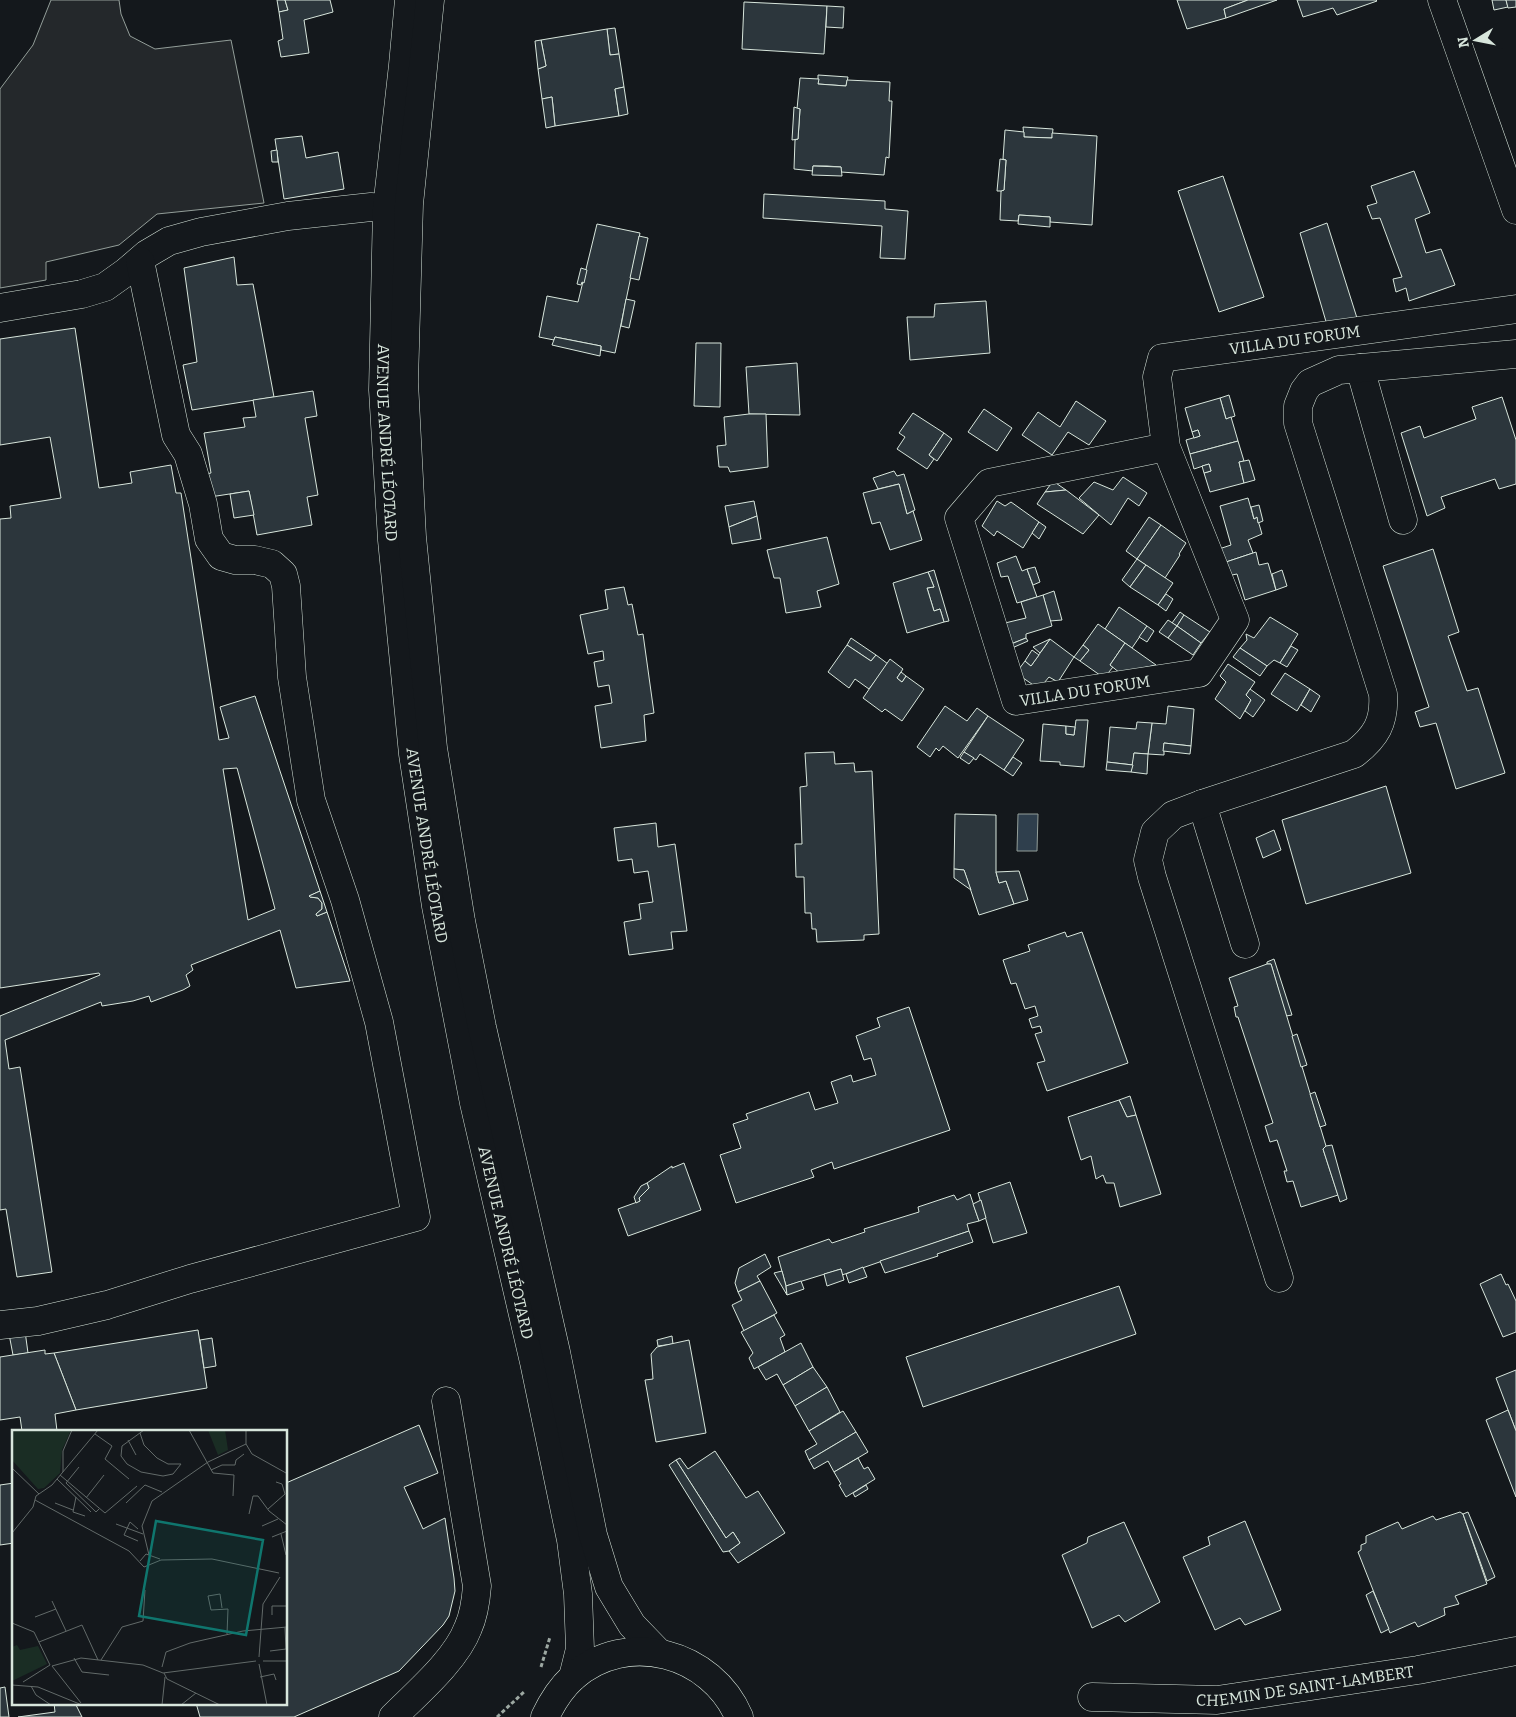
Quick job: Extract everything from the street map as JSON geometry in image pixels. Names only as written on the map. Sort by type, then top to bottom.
[{"type":"main road","name":"AVENUE ANDRÉ LÉOTARD","points":[[409,0],[404,65],[387,208],[384,390],[392,540],[413,754],[436,906],[459,1032],[534,1362],[571,1540],[578,1594],[580,1649],[573,1677]]},
{"type":"main road","name":"AVENUE ANDRÉ LÉOTARD","points":[[430,0],[409,204],[404,382],[412,537],[433,748],[461,921],[482,1027],[556,1352],[593,1535],[609,1587],[632,1625],[658,1653]]},
{"type":"main road","points":[[1442,0],[1516,210]]},
{"type":"main road","points":[[0,308],[82,294],[105,287],[169,241],[201,232],[288,216],[371,207],[387,208]]},
{"type":"main road","points":[[0,1325],[38,1321],[107,1305],[190,1279],[416,1217],[379,1022],[344,900],[311,800],[292,677],[286,586],[282,574],[272,564],[255,560],[235,560],[221,556],[209,539],[203,504],[188,454],[176,435],[140,261]]},
{"type":"main road","name":"VILLA DU FORUM","points":[[1166,447],[989,483],[959,518],[1016,701],[1199,673],[1235,620],[1166,447],[1157,377],[1162,358],[1516,310]]},
{"type":"main road","points":[[1279,1278],[1148,860],[1155,832],[1173,815],[1354,754],[1375,734],[1382,717],[1384,707],[1383,694],[1298,423],[1298,406],[1304,391],[1310,383],[1339,370],[1516,354]]},
{"type":"main road","points":[[1360,368],[1403,520]]},
{"type":"main road","points":[[1202,804],[1245,944]]},
{"type":"main road","points":[[393,1717],[429,1681],[456,1650],[468,1628],[476,1598],[477,1586],[446,1401]]},
{"type":"main road","name":"CHEMIN DE SAINT-LAMBERT","points":[[1092,1697],[1217,1700],[1418,1670],[1516,1651]]},
{"type":"main road","points":[[545,1717],[552,1701],[573,1677],[592,1664],[614,1656],[636,1652],[658,1653],[681,1659],[702,1671],[720,1686],[739,1717]]},
{"type":"shaded area","points":[[51,0],[119,0],[121,14],[130,36],[155,49],[231,40],[264,203],[157,214],[119,245],[46,262],[46,280],[0,288],[0,89],[33,45]]},
{"type":"water","points":[[1018,814],[1038,814],[1037,851],[1017,851]]},
{"type":"building","points":[[277,0],[285,0],[288,10],[279,12]]},
{"type":"building","points":[[285,0],[330,0],[333,12],[304,20],[309,53],[281,57],[278,41],[283,39],[279,12],[288,10]]},
{"type":"building","points":[[1177,0],[1248,0],[1224,9],[1226,18],[1187,29]]},
{"type":"building","points":[[1248,0],[1277,0],[1226,18],[1224,9]]},
{"type":"building","points":[[1297,0],[1377,1],[1337,15],[1333,8],[1303,17]]},
{"type":"building","points":[[1492,0],[1506,0],[1508,7],[1494,10]]},
{"type":"building","points":[[1506,0],[1516,0],[1516,7],[1508,8]]},
{"type":"building","points":[[744,2],[827,6],[824,54],[742,49]]},
{"type":"building","points":[[827,6],[844,7],[843,28],[826,27]]},
{"type":"building","points":[[615,28],[619,54],[610,55],[607,29]]},
{"type":"building","points":[[607,29],[610,55],[619,54],[624,87],[615,89],[619,116],[555,126],[552,97],[542,99],[538,69],[546,66],[541,40]]},
{"type":"building","points":[[541,40],[546,66],[538,69],[535,41]]},
{"type":"building","points":[[818,75],[848,77],[846,86],[818,84]]},
{"type":"building","points":[[800,78],[819,79],[818,84],[846,86],[847,80],[890,82],[889,101],[892,101],[889,158],[886,157],[884,175],[841,172],[841,167],[827,166],[813,166],[813,171],[794,169],[795,140],[798,139],[800,109],[797,109]]},
{"type":"building","points":[[624,87],[628,114],[619,116],[615,89]]},
{"type":"building","points":[[552,97],[555,126],[546,128],[542,99]]},
{"type":"building","points":[[794,107],[800,109],[798,139],[792,140]]},
{"type":"building","points":[[1023,127],[1053,129],[1052,138],[1024,137]]},
{"type":"building","points":[[1005,130],[1024,132],[1024,137],[1052,138],[1052,133],[1097,136],[1092,225],[1050,222],[1050,217],[1019,215],[1018,221],[1000,220],[1001,191],[1004,190],[1006,160],[1003,159]]},
{"type":"building","points":[[302,136],[306,158],[338,152],[344,189],[284,199],[275,139]]},
{"type":"building","points":[[277,150],[278,162],[272,162],[271,151]]},
{"type":"building","points":[[1000,159],[1006,160],[1004,190],[997,191]]},
{"type":"building","points":[[813,166],[841,167],[842,176],[812,175]]},
{"type":"building","points":[[1414,171],[1430,213],[1415,219],[1426,253],[1441,249],[1455,285],[1409,301],[1406,288],[1396,292],[1393,279],[1402,277],[1380,218],[1372,219],[1367,206],[1377,203],[1371,186]]},
{"type":"building","points":[[1223,176],[1264,297],[1219,312],[1178,191]]},
{"type":"building","points":[[764,194],[885,201],[885,209],[908,211],[905,259],[880,258],[882,226],[763,218]]},
{"type":"building","points":[[1019,215],[1050,217],[1050,227],[1018,224]]},
{"type":"building","points":[[1327,223],[1357,318],[1327,325],[1300,233]]},
{"type":"building","points":[[597,224],[640,233],[615,353],[601,350],[601,346],[555,337],[554,340],[539,337],[547,296],[578,302]]},
{"type":"building","points":[[639,236],[648,238],[639,280],[630,278]]},
{"type":"building","points":[[234,257],[237,285],[253,284],[274,397],[192,410],[183,365],[197,362],[184,268]]},
{"type":"building","points":[[581,268],[587,270],[584,283],[582,282],[581,285],[577,284]]},
{"type":"building","points":[[626,299],[635,301],[629,328],[621,326]]},
{"type":"building","points":[[986,301],[990,353],[910,360],[907,317],[934,317],[935,304]]},
{"type":"building","points":[[75,328],[99,488],[132,483],[130,472],[171,465],[176,493],[181,493],[219,740],[229,738],[220,707],[255,696],[320,891],[309,896],[318,898],[322,903],[322,909],[316,914],[317,916],[327,912],[350,981],[296,988],[280,930],[191,965],[193,970],[186,975],[190,986],[183,990],[151,1002],[149,996],[133,1001],[102,1006],[101,1002],[5,1040],[9,1069],[20,1067],[52,1272],[17,1277],[6,1209],[0,1210],[0,1016],[100,975],[99,973],[0,988],[0,519],[11,518],[10,506],[61,498],[50,437],[0,445],[0,339]],"holes":[[[237,768],[275,909],[248,920],[223,769]]]},
{"type":"building","points":[[555,337],[601,346],[600,356],[552,345]]},
{"type":"building","points":[[696,343],[721,343],[720,407],[694,406]]},
{"type":"building","points":[[797,363],[800,415],[749,414],[746,367]]},
{"type":"building","points":[[313,391],[317,416],[305,418],[318,495],[307,497],[312,525],[257,535],[249,491],[210,497],[206,474],[211,473],[204,433],[245,427],[243,418],[256,417],[253,400]]},
{"type":"building","points":[[1229,395],[1235,416],[1226,419],[1220,398]]},
{"type":"building","points":[[1502,397],[1516,440],[1516,484],[1499,489],[1495,479],[1441,497],[1445,508],[1427,516],[1401,433],[1420,426],[1424,438],[1476,419],[1472,407]]},
{"type":"building","points":[[1220,398],[1226,419],[1231,417],[1238,441],[1190,454],[1186,440],[1200,436],[1198,430],[1192,432],[1185,408]]},
{"type":"building","points":[[1076,401],[1106,421],[1089,445],[1068,432],[1052,455],[1022,435],[1038,412],[1060,427]]},
{"type":"building","points":[[984,409],[1012,428],[997,451],[968,432]]},
{"type":"building","points":[[913,413],[944,433],[929,455],[934,459],[927,469],[897,449],[905,437],[899,433]]},
{"type":"building","points":[[766,414],[768,467],[730,472],[728,467],[719,467],[717,446],[726,445],[724,417]]},
{"type":"building","points":[[1198,430],[1200,436],[1194,438],[1192,432]]},
{"type":"building","points":[[944,433],[952,439],[937,461],[929,455]]},
{"type":"building","points":[[1238,441],[1244,461],[1239,462],[1244,483],[1210,492],[1204,473],[1211,471],[1209,464],[1194,469],[1190,454]]},
{"type":"building","points":[[1249,460],[1255,480],[1244,483],[1239,462]]},
{"type":"building","points":[[1209,464],[1211,471],[1204,473],[1202,466]]},
{"type":"building","points":[[894,471],[897,476],[904,474],[915,510],[907,514],[899,484],[878,489],[873,478]]},
{"type":"building","points":[[1123,477],[1147,493],[1139,506],[1128,498],[1111,525],[1079,498],[1094,482],[1113,490]]},
{"type":"building","points":[[1053,481],[1066,490],[1045,492]]},
{"type":"building","points":[[899,484],[907,514],[913,511],[922,540],[890,550],[880,522],[872,524],[863,493]]},
{"type":"building","points":[[1066,490],[1099,515],[1083,534],[1037,504],[1045,492]]},
{"type":"building","points":[[249,491],[254,515],[234,518],[230,494]]},
{"type":"building","points":[[1248,498],[1254,519],[1257,517],[1262,534],[1248,540],[1253,553],[1223,563],[1219,549],[1231,545],[1220,506]]},
{"type":"building","points":[[754,501],[757,516],[729,527],[725,506]]},
{"type":"building","points":[[997,501],[1005,506],[1011,502],[1039,522],[1023,548],[997,531],[994,536],[982,526]]},
{"type":"building","points":[[1259,505],[1263,521],[1258,523],[1257,517],[1254,519],[1251,507]]},
{"type":"building","points":[[757,516],[761,539],[732,544],[729,527]]},
{"type":"building","points":[[1149,517],[1161,525],[1137,559],[1126,551]]},
{"type":"building","points":[[1039,522],[1046,527],[1039,539],[1032,533]]},
{"type":"building","points":[[1161,525],[1186,543],[1165,578],[1137,559]]},
{"type":"building","points":[[827,537],[839,584],[817,591],[821,607],[786,613],[780,578],[774,578],[767,550]]},
{"type":"building","points":[[1433,549],[1459,632],[1448,636],[1467,691],[1478,688],[1505,773],[1456,789],[1436,723],[1420,727],[1415,712],[1429,707],[1383,566]]},
{"type":"building","points":[[1256,552],[1259,565],[1268,563],[1276,590],[1245,600],[1237,574],[1227,576],[1223,563]]},
{"type":"building","points":[[1016,556],[1022,571],[1027,569],[1037,597],[1017,603],[1008,576],[1001,577],[997,563]]},
{"type":"building","points":[[1137,559],[1146,565],[1130,587],[1122,580]]},
{"type":"building","points":[[1146,565],[1173,583],[1158,605],[1130,587]]},
{"type":"building","points":[[1035,567],[1040,582],[1033,585],[1027,569]]},
{"type":"building","points":[[934,570],[949,621],[944,622],[940,609],[934,611],[927,588],[934,587],[928,572]]},
{"type":"building","points":[[1282,570],[1287,586],[1276,590],[1272,574]]},
{"type":"building","points":[[928,572],[934,587],[927,588],[934,611],[940,609],[944,622],[907,633],[893,583]]},
{"type":"building","points":[[624,587],[628,605],[632,604],[638,635],[643,634],[654,713],[644,715],[646,741],[601,748],[595,706],[612,703],[609,685],[598,687],[594,662],[604,660],[603,651],[588,654],[580,615],[608,609],[605,590]]},
{"type":"building","points":[[1054,591],[1062,620],[1050,621],[1043,595]]},
{"type":"building","points":[[1166,594],[1173,599],[1166,611],[1158,605]]},
{"type":"building","points":[[1043,595],[1052,626],[1026,634],[1026,638],[1011,644],[1005,623],[1026,618],[1021,602]]},
{"type":"building","points":[[1119,607],[1147,626],[1132,648],[1105,629]]},
{"type":"building","points":[[1180,612],[1184,615],[1177,626],[1172,623]]},
{"type":"building","points":[[1184,615],[1210,632],[1201,643],[1177,626]]},
{"type":"building","points":[[1270,617],[1298,634],[1280,663],[1274,660],[1267,666],[1240,648],[1247,640],[1246,634],[1254,638]]},
{"type":"building","points":[[1168,620],[1177,626],[1168,638],[1159,632]]},
{"type":"building","points":[[1098,624],[1125,643],[1110,665],[1113,667],[1104,678],[1080,661],[1089,650],[1083,645]]},
{"type":"building","points":[[1147,626],[1154,631],[1147,642],[1139,637]]},
{"type":"building","points":[[1177,626],[1201,643],[1193,655],[1168,638]]},
{"type":"building","points":[[851,638],[876,655],[871,661],[847,645]]},
{"type":"building","points":[[1026,638],[1028,641],[1012,648],[1011,644]]},
{"type":"building","points":[[1050,639],[1074,657],[1058,682],[1049,677],[1039,689],[1016,673],[1025,661],[1031,666]]},
{"type":"building","points":[[1050,639],[1040,653],[1033,647]]},
{"type":"building","points":[[1125,643],[1156,665],[1120,673],[1110,665]]},
{"type":"building","points":[[847,645],[871,661],[876,655],[888,664],[869,689],[855,679],[849,688],[828,672]]},
{"type":"building","points":[[1083,645],[1089,650],[1080,661],[1074,657]]},
{"type":"building","points":[[1291,646],[1298,650],[1287,667],[1280,663]]},
{"type":"building","points":[[1240,648],[1267,666],[1260,676],[1233,657]]},
{"type":"building","points":[[1032,650],[1039,655],[1031,666],[1025,661]]},
{"type":"building","points":[[890,659],[903,669],[897,678],[902,682],[906,676],[924,689],[902,721],[885,709],[882,712],[863,698]]},
{"type":"building","points":[[1228,664],[1255,682],[1246,695],[1251,700],[1240,719],[1215,699],[1226,682],[1220,676]]},
{"type":"building","points":[[901,672],[906,676],[902,682],[897,678]]},
{"type":"building","points":[[1285,673],[1310,689],[1297,711],[1271,694]]},
{"type":"building","points":[[1250,689],[1265,700],[1253,717],[1245,711],[1251,700],[1246,695]]},
{"type":"building","points":[[1310,689],[1320,696],[1311,712],[1301,705]]},
{"type":"building","points":[[945,706],[967,721],[977,708],[988,716],[958,758],[943,746],[939,751],[936,748],[930,757],[917,747]]},
{"type":"building","points":[[1168,706],[1194,709],[1191,746],[1164,743],[1164,755],[1148,754],[1152,723],[1166,724]]},
{"type":"building","points":[[988,716],[1024,740],[1004,770],[980,754],[976,760],[964,752]]},
{"type":"building","points":[[1076,720],[1088,720],[1084,767],[1060,765],[1060,762],[1040,761],[1043,724],[1066,726],[1066,734],[1074,735]]},
{"type":"building","points":[[1137,722],[1152,723],[1148,754],[1134,753],[1133,765],[1107,762],[1110,727],[1136,729]]},
{"type":"building","points":[[1066,726],[1075,727],[1074,735],[1066,734]]},
{"type":"building","points":[[1164,743],[1191,746],[1190,754],[1163,751]]},
{"type":"building","points":[[834,752],[835,764],[854,763],[855,772],[872,771],[879,934],[864,935],[864,940],[817,942],[816,929],[812,929],[811,913],[805,913],[804,877],[796,877],[795,844],[802,844],[800,787],[807,786],[805,753]]},
{"type":"building","points":[[964,752],[974,758],[969,764],[960,758]]},
{"type":"building","points":[[1134,753],[1148,754],[1147,774],[1131,772]]},
{"type":"building","points":[[1013,757],[1022,763],[1013,776],[1004,770]]},
{"type":"building","points":[[1107,762],[1133,765],[1131,772],[1106,770]]},
{"type":"building","points":[[1386,786],[1411,873],[1306,904],[1282,820]]},
{"type":"building","points":[[955,814],[996,815],[996,872],[999,883],[1006,881],[1014,904],[979,915],[964,870],[954,869]]},
{"type":"building","points":[[656,823],[658,847],[675,844],[687,931],[671,932],[673,949],[629,955],[624,922],[641,919],[639,904],[653,902],[648,871],[634,873],[632,859],[618,861],[614,828]]},
{"type":"building","points":[[1274,830],[1281,850],[1263,858],[1256,838]]},
{"type":"building","points":[[954,869],[964,870],[971,890],[954,878]]},
{"type":"building","points":[[1019,871],[1028,900],[1014,904],[1006,881],[999,883],[996,872]]},
{"type":"building","points":[[320,891],[327,912],[317,916],[316,914],[322,909],[322,903],[318,898],[309,896]]},
{"type":"building","points":[[1065,932],[1067,937],[1082,932],[1128,1063],[1047,1091],[1037,1063],[1045,1061],[1035,1034],[1042,1032],[1040,1026],[1032,1028],[1029,1019],[1038,1016],[1035,1006],[1025,1009],[1016,983],[1011,984],[1003,960],[1030,951],[1028,945]]},
{"type":"building","points":[[1274,959],[1292,1015],[1286,1016],[1271,964],[1267,964],[1267,962]]},
{"type":"building","points":[[1271,964],[1326,1146],[1323,1149],[1338,1195],[1301,1207],[1293,1181],[1287,1182],[1284,1171],[1287,1171],[1277,1140],[1270,1142],[1265,1126],[1273,1123],[1238,1017],[1236,1017],[1234,1007],[1238,1006],[1229,978]]},
{"type":"building","points":[[909,1007],[950,1130],[834,1169],[832,1162],[811,1170],[814,1177],[736,1203],[720,1155],[741,1148],[733,1124],[748,1119],[746,1114],[809,1092],[815,1110],[838,1103],[831,1082],[851,1075],[853,1082],[876,1075],[871,1058],[864,1060],[856,1036],[880,1027],[877,1018]]},
{"type":"building","points":[[1297,1034],[1307,1065],[1301,1067],[1292,1036]]},
{"type":"building","points":[[1315,1092],[1326,1125],[1320,1127],[1310,1094]]},
{"type":"building","points":[[1130,1096],[1136,1115],[1127,1117],[1119,1100]]},
{"type":"building","points":[[1119,1100],[1127,1117],[1136,1115],[1161,1194],[1120,1207],[1114,1183],[1106,1183],[1103,1175],[1096,1179],[1091,1156],[1081,1160],[1068,1117]]},
{"type":"building","points":[[1332,1145],[1347,1199],[1340,1202],[1323,1149],[1326,1146]]},
{"type":"building","points":[[684,1163],[701,1210],[628,1236],[618,1209],[640,1201],[639,1198],[649,1188],[647,1183],[672,1166],[672,1168]]},
{"type":"building","points":[[1010,1182],[1027,1233],[993,1243],[978,1193]]},
{"type":"building","points":[[647,1183],[649,1188],[639,1198],[640,1201],[636,1203],[634,1197],[641,1186]]},
{"type":"building","points":[[970,1194],[979,1221],[967,1224],[969,1231],[842,1275],[841,1269],[786,1286],[778,1257],[829,1239],[832,1243],[865,1232],[864,1229],[919,1212],[918,1207],[954,1195],[957,1200]]},
{"type":"building","points":[[981,1200],[986,1218],[979,1221],[973,1204]]},
{"type":"building","points":[[969,1231],[973,1242],[937,1254],[938,1256],[885,1273],[880,1261]]},
{"type":"building","points":[[765,1254],[771,1267],[757,1276],[760,1281],[738,1292],[735,1283],[739,1268]]},
{"type":"building","points":[[863,1267],[867,1277],[849,1283],[846,1274]]},
{"type":"building","points":[[841,1269],[844,1280],[827,1286],[824,1274]]},
{"type":"building","points":[[782,1271],[786,1286],[787,1295],[774,1273]]},
{"type":"building","points":[[1501,1274],[1516,1301],[1516,1332],[1503,1337],[1480,1284]]},
{"type":"building","points":[[760,1281],[777,1313],[744,1331],[732,1305],[742,1300],[738,1292]]},
{"type":"building","points":[[801,1281],[804,1289],[787,1295],[786,1286]]},
{"type":"building","points":[[1119,1286],[1136,1334],[923,1407],[906,1357]]},
{"type":"building","points":[[774,1315],[785,1335],[780,1338],[785,1352],[754,1369],[749,1358],[753,1353],[741,1332]]},
{"type":"building","points":[[198,1330],[207,1388],[76,1410],[54,1353]]},
{"type":"building","points":[[25,1331],[28,1353],[13,1355],[9,1334]]},
{"type":"building","points":[[672,1336],[673,1344],[658,1346],[657,1340]]},
{"type":"building","points":[[212,1338],[216,1366],[204,1368],[200,1340]]},
{"type":"building","points":[[689,1340],[706,1433],[656,1442],[645,1380],[653,1379],[651,1354],[657,1347]]},
{"type":"building","points":[[801,1343],[813,1367],[783,1385],[777,1374],[766,1380],[758,1367]]},
{"type":"building","points":[[45,1350],[45,1354],[54,1353],[76,1410],[55,1414],[57,1430],[22,1430],[20,1417],[0,1420],[0,1357]]},
{"type":"building","points":[[813,1367],[827,1387],[795,1406],[783,1385]]},
{"type":"building","points":[[1516,1370],[1516,1431],[1496,1378]]},
{"type":"building","points":[[827,1387],[840,1412],[809,1431],[795,1406]]},
{"type":"building","points":[[1508,1410],[1516,1431],[1516,1497],[1486,1420]]},
{"type":"building","points":[[843,1411],[856,1432],[809,1460],[805,1451],[817,1444],[809,1431]]},
{"type":"building","points":[[419,1425],[438,1473],[404,1487],[423,1529],[445,1518],[455,1591],[449,1616],[443,1625],[399,1671],[294,1717],[200,1717],[196,1704],[288,1704],[288,1482]]},
{"type":"building","points":[[856,1432],[868,1452],[834,1472],[828,1461],[814,1469],[809,1460]]},
{"type":"building","points":[[715,1451],[746,1498],[758,1491],[785,1533],[738,1563],[729,1551],[740,1543],[733,1532],[726,1538],[676,1460],[680,1458],[688,1469]]},
{"type":"building","points":[[858,1458],[864,1469],[868,1467],[875,1479],[846,1497],[834,1472]]},
{"type":"building","points":[[676,1460],[726,1538],[733,1532],[740,1543],[729,1551],[723,1552],[669,1465]]},
{"type":"building","points":[[12,1483],[12,1543],[0,1545],[0,1485]]},
{"type":"building","points":[[866,1485],[868,1489],[855,1497],[853,1493]]},
{"type":"building","points":[[1460,1512],[1463,1514],[1487,1584],[1455,1596],[1459,1604],[1444,1608],[1445,1615],[1418,1627],[1415,1622],[1390,1633],[1358,1552],[1361,1550],[1361,1545],[1366,1543],[1366,1536],[1398,1522],[1402,1529],[1433,1516],[1436,1520]]},
{"type":"building","points":[[1468,1512],[1495,1577],[1487,1581],[1463,1514]]},
{"type":"building","points":[[1245,1521],[1281,1610],[1245,1625],[1240,1618],[1215,1630],[1183,1557],[1210,1545],[1208,1537]]},
{"type":"building","points":[[1124,1522],[1160,1602],[1125,1622],[1119,1615],[1092,1628],[1062,1555],[1087,1543],[1088,1537]]},
{"type":"building","points":[[1373,1591],[1389,1629],[1381,1633],[1366,1595]]},
{"type":"building","points":[[5,1687],[9,1717],[0,1717],[0,1688]]},
{"type":"building","points":[[54,1704],[76,1704],[82,1717],[18,1717],[55,1712]]}]
